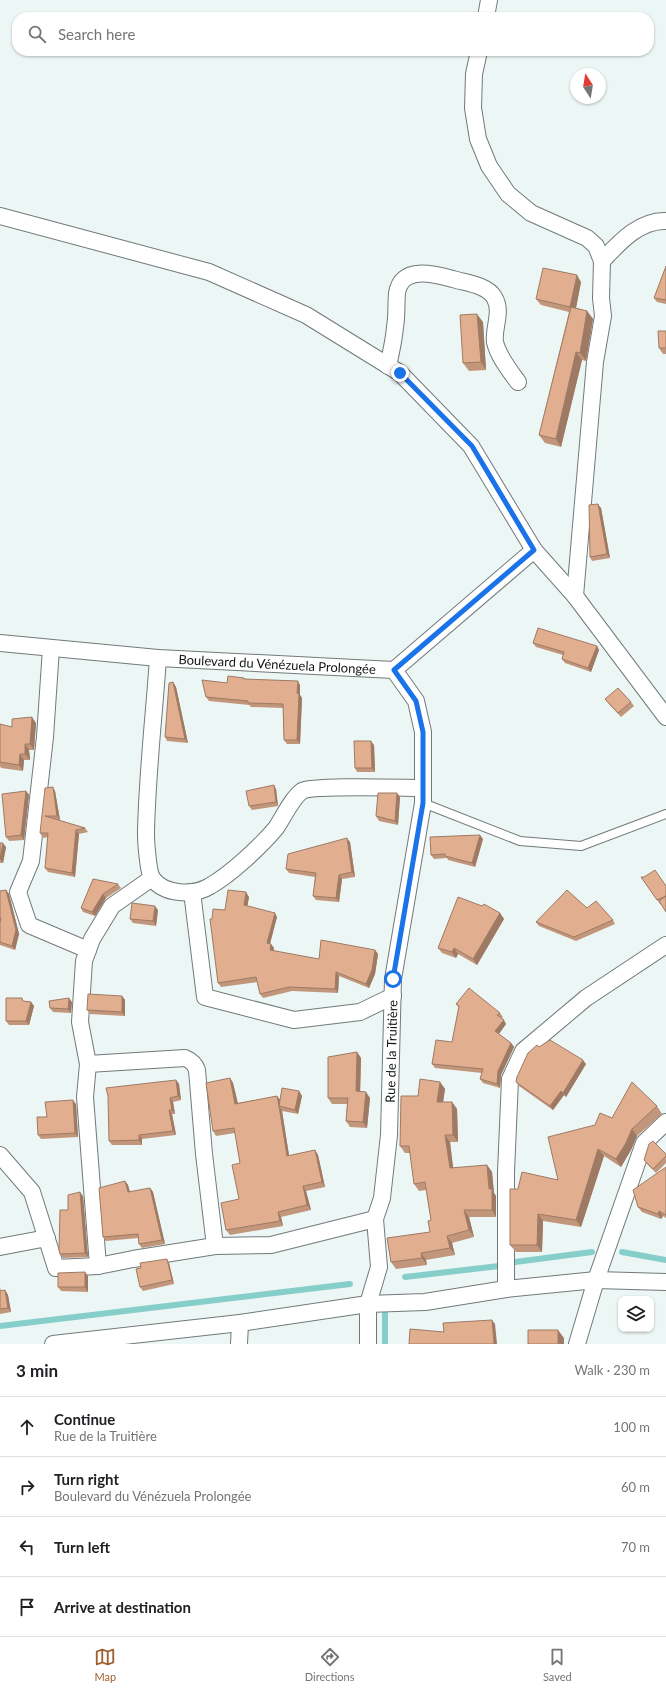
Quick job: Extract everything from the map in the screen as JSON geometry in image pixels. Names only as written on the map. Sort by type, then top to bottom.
[{"type":"street","points":[[487,12],[489,0]]},
{"type":"street","points":[[478,56],[474,74],[473,108],[478,139],[489,166],[508,194],[531,213],[587,238],[596,246],[602,261],[601,298],[603,316],[595,362],[575,596]]},
{"type":"street","points":[[0,216],[208,272],[306,315],[400,373],[472,446],[534,550],[575,596],[666,717]]},
{"type":"street","points":[[602,261],[626,236],[643,226],[666,221]]},
{"type":"street","points":[[388,366],[395,327],[398,292],[401,282],[408,276],[416,273],[434,274],[475,285],[485,289],[494,297],[498,313],[495,329],[495,344],[518,382]]},
{"type":"street","name":"Boulevard du Vénézuela Prolongée","points":[[0,643],[158,658],[394,670],[534,550]]},
{"type":"street","points":[[51,648],[45,737],[31,861],[18,892],[29,925],[88,950]]},
{"type":"street","points":[[158,658],[146,835],[152,878],[162,887],[175,892],[192,892],[210,887],[248,857],[275,828],[297,796],[303,791],[310,789],[332,788],[423,796]]},
{"type":"street","name":"Rue de la Truitière","points":[[368,1344],[368,1304],[379,1267],[375,1219],[382,1198],[389,1135],[393,979],[423,796],[423,732],[416,701],[394,670]]},
{"type":"street","points":[[98,1266],[84,1097],[88,1064],[80,1022],[84,961],[92,939],[112,906],[152,878]]},
{"type":"street","points":[[192,892],[205,997],[294,1020],[360,1012],[393,996]]},
{"type":"street","points":[[506,1289],[506,1172],[510,1078],[523,1051],[586,998],[666,945]]},
{"type":"street","points":[[88,1064],[185,1058],[191,1060],[195,1065],[197,1070],[204,1154],[215,1246]]},
{"type":"street","points":[[577,1344],[596,1280],[644,1143],[666,1122]]},
{"type":"street","points":[[0,1155],[32,1192],[56,1268],[98,1266],[215,1246],[270,1245],[375,1219]]},
{"type":"street","points":[[0,1247],[47,1238]]},
{"type":"street","points":[[53,1344],[121,1340],[368,1304],[425,1302],[506,1289],[596,1280],[666,1282]]},
{"type":"street","points":[[239,1344],[240,1323]]},
{"type":"lane","points":[[423,796],[520,841],[581,846],[666,814]]},
{"type":"building","points":[[666,266],[666,300],[654,298]]},
{"type":"building","points":[[543,268],[577,275],[570,307],[536,299]]},
{"type":"building","points":[[571,307],[587,311],[580,353],[576,352],[556,439],[539,435]]},
{"type":"building","points":[[477,314],[481,362],[463,363],[460,315]]},
{"type":"building","points":[[658,331],[666,331],[666,348],[659,348]]},
{"type":"building","points":[[598,504],[607,554],[590,557],[589,505]]},
{"type":"building","points":[[538,628],[597,646],[588,668],[562,659],[564,652],[533,643]]},
{"type":"building","points":[[228,676],[244,679],[298,681],[297,693],[299,694],[297,740],[284,740],[283,704],[248,703],[248,701],[206,697],[202,680],[227,683]]},
{"type":"building","points":[[173,682],[185,739],[165,737],[169,683]]},
{"type":"building","points":[[618,688],[631,702],[618,713],[605,699]]},
{"type":"building","points":[[32,717],[30,744],[25,744],[25,754],[20,754],[19,765],[0,762],[0,724],[12,727],[12,719]]},
{"type":"building","points":[[354,741],[371,741],[372,768],[355,768]]},
{"type":"building","points":[[274,785],[276,802],[249,806],[246,791]]},
{"type":"building","points":[[53,787],[57,816],[45,816],[85,828],[76,830],[72,873],[45,868],[48,833],[40,833],[45,788]]},
{"type":"building","points":[[26,791],[21,835],[6,837],[2,794]]},
{"type":"building","points":[[378,793],[397,793],[395,821],[376,816]]},
{"type":"building","points":[[480,835],[472,863],[445,856],[445,854],[431,855],[430,837]]},
{"type":"building","points":[[347,838],[352,872],[339,875],[336,898],[313,896],[316,873],[286,869],[288,854]]},
{"type":"building","points":[[0,843],[3,843],[0,859]]},
{"type":"building","points":[[655,870],[666,886],[666,896],[657,900],[641,877],[644,877]]},
{"type":"building","points":[[93,879],[118,884],[103,894],[92,912],[81,908]]},
{"type":"building","points":[[6,890],[16,930],[12,946],[0,942],[0,891]]},
{"type":"building","points":[[228,890],[246,892],[244,905],[275,913],[267,943],[271,944],[270,950],[319,959],[321,940],[375,950],[372,970],[366,984],[336,972],[335,989],[289,987],[260,994],[256,977],[218,983],[210,919],[212,919],[213,909],[225,910]]},
{"type":"building","points":[[567,890],[587,908],[596,901],[613,920],[574,937],[536,922]]},
{"type":"building","points":[[666,896],[666,912],[659,901]]},
{"type":"building","points":[[458,897],[482,906],[484,904],[500,913],[473,959],[454,948],[452,952],[438,948]]},
{"type":"building","points":[[132,903],[155,906],[153,921],[130,919]]},
{"type":"building","points":[[469,988],[500,1013],[497,1015],[504,1020],[495,1031],[511,1043],[498,1071],[497,1084],[480,1079],[483,1069],[432,1064],[436,1040],[452,1042],[459,1006],[456,1004]]},
{"type":"building","points":[[88,994],[122,996],[122,1012],[87,1010]]},
{"type":"building","points":[[6,998],[22,998],[23,1001],[31,1002],[26,1021],[6,1021]]},
{"type":"building","points":[[69,998],[68,1009],[50,1008],[49,1001]]},
{"type":"building","points":[[550,1040],[583,1060],[563,1093],[561,1091],[550,1106],[516,1082],[528,1053],[537,1045],[539,1047]]},
{"type":"building","points":[[357,1052],[356,1091],[366,1092],[363,1122],[346,1121],[348,1098],[328,1098],[328,1057]]},
{"type":"building","points":[[230,1078],[235,1104],[277,1096],[287,1156],[315,1150],[322,1182],[303,1186],[307,1205],[278,1212],[280,1221],[226,1230],[221,1203],[239,1199],[232,1165],[240,1163],[234,1128],[213,1131],[206,1083]]},
{"type":"building","points":[[420,1079],[440,1082],[437,1102],[452,1102],[453,1135],[445,1135],[450,1168],[487,1165],[489,1189],[492,1189],[492,1210],[464,1210],[469,1230],[447,1236],[450,1248],[421,1253],[422,1258],[391,1262],[387,1238],[430,1232],[428,1221],[431,1220],[425,1182],[414,1184],[409,1146],[400,1146],[401,1096],[418,1096]]},
{"type":"building","points":[[176,1080],[178,1096],[170,1098],[172,1110],[169,1110],[173,1131],[139,1135],[139,1140],[109,1141],[108,1096],[106,1088]]},
{"type":"building","points":[[632,1082],[657,1106],[632,1129],[626,1143],[616,1159],[598,1149],[576,1220],[538,1214],[537,1245],[510,1245],[510,1189],[518,1189],[522,1172],[558,1180],[548,1137],[595,1125],[600,1113],[612,1118]]},
{"type":"building","points":[[282,1088],[299,1091],[295,1110],[279,1106]]},
{"type":"building","points":[[73,1100],[75,1133],[38,1135],[37,1117],[47,1117],[45,1102]]},
{"type":"building","points":[[653,1141],[666,1154],[666,1156],[653,1169],[644,1160],[649,1144]]},
{"type":"building","points":[[666,1167],[666,1215],[659,1211],[658,1214],[638,1207],[633,1190]]},
{"type":"building","points":[[125,1181],[128,1192],[150,1188],[162,1240],[139,1244],[138,1234],[103,1237],[99,1188]]},
{"type":"building","points":[[80,1192],[85,1253],[60,1254],[60,1210],[68,1210],[68,1195]]},
{"type":"building","points":[[167,1259],[172,1280],[140,1287],[136,1269],[141,1268],[140,1263]]},
{"type":"building","points":[[85,1272],[85,1287],[58,1287],[58,1273]]},
{"type":"building","points":[[5,1290],[8,1308],[0,1309],[0,1291]]},
{"type":"building","points":[[492,1320],[494,1344],[409,1344],[410,1329],[444,1332],[443,1323]]},
{"type":"building","points":[[528,1330],[558,1330],[558,1344],[528,1344]]},
{"type":"waterway","points":[[515,1262],[592,1252]]},
{"type":"waterway","points":[[622,1252],[666,1260]]},
{"type":"waterway","points":[[405,1277],[499,1266]]},
{"type":"waterway","points":[[0,1326],[350,1284]]},
{"type":"waterway","points":[[385,1314],[385,1344]]},
{"type":"route","points":[[393,979],[423,803],[423,732],[416,701],[394,670],[534,550],[472,446],[400,373]]}]
